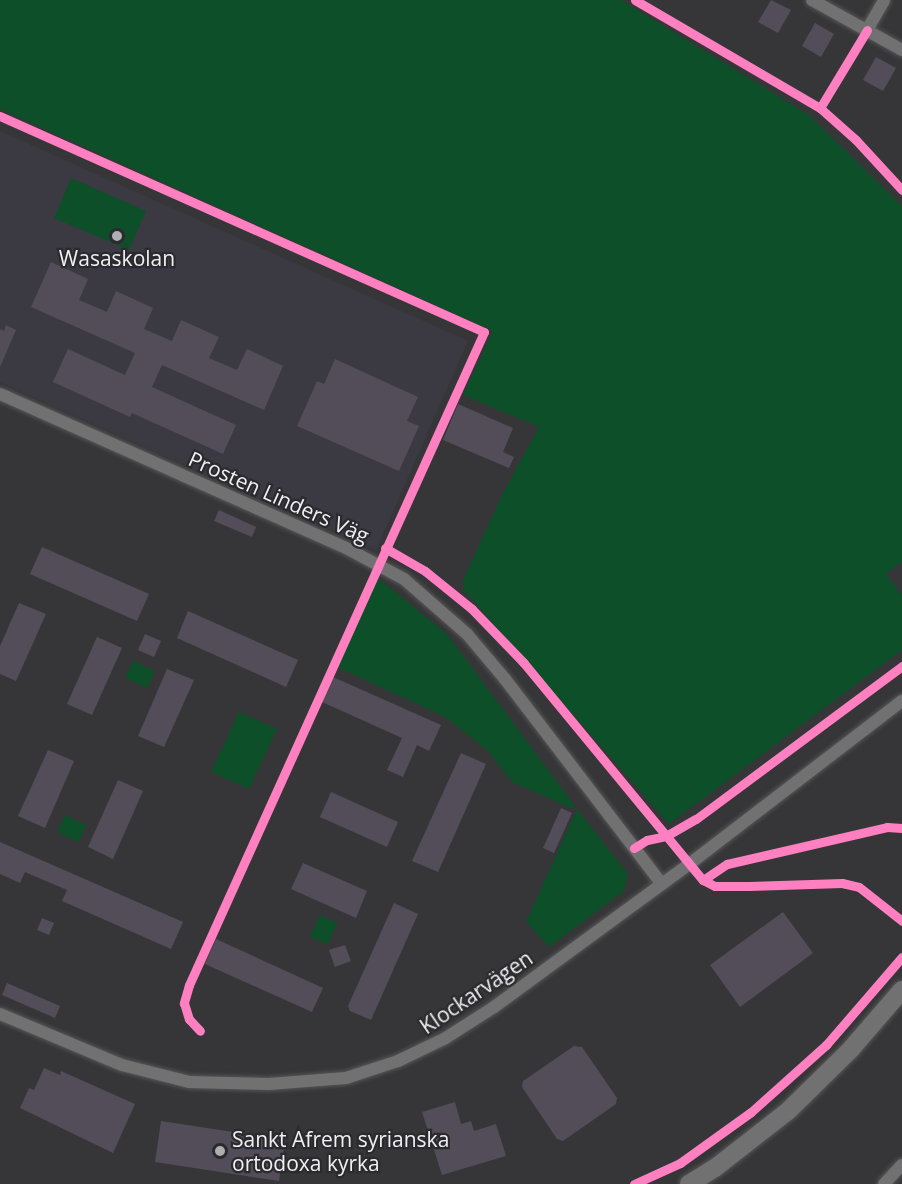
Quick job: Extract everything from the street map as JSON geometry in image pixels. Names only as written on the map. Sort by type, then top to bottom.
[{"type":"main road","points":[[689,1184],[788,1111],[851,1049],[902,990]]},
{"type":"street","points":[[812,0],[902,50]]},
{"type":"street","points":[[867,30],[884,0]]},
{"type":"street","name":"Prosten Linders Väg","points":[[0,394],[346,548],[404,579],[467,634],[505,679],[662,884]]},
{"type":"street","name":"Klockarvägen","points":[[0,1014],[122,1065],[189,1082],[269,1084],[346,1078],[398,1061],[444,1039],[494,1007],[662,884],[902,701]]},
{"type":"street","points":[[884,1184],[902,1165]]},
{"type":"shaded area","name":"Wasaskolan","points":[[0,131],[468,341],[376,550],[0,382]]},
{"type":"green space","points":[[0,0],[621,0],[809,115],[902,206],[902,562],[886,574],[902,595],[902,650],[669,824],[463,589],[464,578],[501,497],[539,427],[463,395],[493,331],[0,109]]},
{"type":"green space","points":[[71,178],[146,211],[129,250],[54,218]]},
{"type":"green space","points":[[378,578],[447,634],[575,806],[573,809],[512,782],[488,751],[445,717],[337,667]]},
{"type":"green space","points":[[133,661],[155,671],[147,688],[125,678]]},
{"type":"green space","points":[[239,712],[277,729],[249,789],[211,772]]},
{"type":"green space","points":[[577,809],[628,874],[624,891],[549,947],[526,922]]},
{"type":"green space","points":[[65,815],[86,825],[79,842],[57,832]]},
{"type":"green space","points":[[320,915],[337,923],[328,944],[310,937]]},
{"type":"building","points":[[771,0],[791,10],[778,33],[758,22]]},
{"type":"building","points":[[815,23],[834,34],[821,57],[802,46]]},
{"type":"building","points":[[876,57],[896,68],[883,91],[863,80]]},
{"type":"building","points":[[51,262],[88,279],[79,300],[107,312],[116,291],[153,308],[144,329],[172,341],[181,320],[219,337],[209,358],[237,370],[247,349],[283,366],[264,410],[162,365],[152,387],[236,425],[223,454],[132,413],[130,417],[53,382],[68,349],[125,375],[135,353],[31,307]]},
{"type":"building","points":[[6,325],[16,330],[0,367],[0,329],[4,331]]},
{"type":"building","points":[[335,359],[418,397],[407,421],[419,426],[399,471],[297,426],[317,381],[324,384]]},
{"type":"building","points":[[458,404],[513,428],[503,452],[514,457],[509,468],[443,440]]},
{"type":"building","points":[[219,510],[256,527],[252,537],[214,521]]},
{"type":"building","points":[[42,547],[149,594],[137,621],[30,574]]},
{"type":"building","points":[[19,603],[46,614],[16,681],[0,674],[0,646]]},
{"type":"building","points":[[188,611],[298,660],[286,687],[177,638]]},
{"type":"building","points":[[145,634],[161,641],[154,657],[138,650]]},
{"type":"building","points":[[97,637],[122,648],[92,715],[67,704]]},
{"type":"building","points":[[167,669],[194,680],[164,747],[138,736]]},
{"type":"building","points":[[333,677],[441,725],[429,751],[417,745],[403,777],[387,770],[402,738],[322,702]]},
{"type":"building","points":[[48,750],[74,761],[45,828],[18,816]]},
{"type":"building","points":[[461,753],[486,764],[438,872],[412,861]]},
{"type":"building","points":[[118,780],[143,791],[113,859],[88,847]]},
{"type":"building","points":[[331,792],[398,822],[387,847],[320,817]]},
{"type":"building","points":[[561,808],[572,813],[554,853],[543,848]]},
{"type":"building","points":[[0,842],[183,922],[171,949],[62,901],[67,890],[25,872],[20,883],[0,874]]},
{"type":"building","points":[[303,863],[367,891],[356,918],[291,889]]},
{"type":"building","points":[[394,903],[418,914],[371,1020],[350,1011],[348,1006]]},
{"type":"building","points":[[783,912],[813,953],[740,1007],[710,965]]},
{"type":"building","points":[[42,918],[54,923],[49,935],[37,930]]},
{"type":"building","points":[[216,939],[323,988],[312,1012],[205,964]]},
{"type":"building","points":[[345,945],[351,961],[335,967],[329,950]]},
{"type":"building","points":[[7,983],[60,1006],[55,1018],[2,995]]},
{"type":"building","points":[[574,1046],[582,1047],[617,1098],[616,1104],[563,1141],[557,1139],[522,1087],[523,1081]]},
{"type":"building","points":[[44,1068],[60,1075],[61,1071],[135,1104],[113,1153],[20,1108],[29,1088],[34,1090]]},
{"type":"building","points":[[455,1102],[461,1124],[471,1121],[474,1131],[496,1124],[506,1156],[442,1175],[422,1112]]},
{"type":"building","name":"Sankt Afrem syrianska ortodoxa kyrka","points":[[161,1121],[285,1140],[279,1181],[155,1162]]},
{"type":"cycle path","points":[[635,0],[820,108],[856,140],[902,190]]},
{"type":"cycle path","points":[[820,108],[867,30]]},
{"type":"cycle path","points":[[0,116],[484,332],[189,985],[184,1003],[189,1019],[200,1031]]},
{"type":"cycle path","points":[[385,548],[425,571],[472,609],[523,662],[703,880],[715,886],[842,883],[859,887],[902,921]]},
{"type":"cycle path","points":[[634,848],[647,840],[666,836],[696,819],[902,666]]},
{"type":"cycle path","points":[[703,880],[727,864],[887,827],[902,828]]},
{"type":"cycle path","points":[[634,1184],[680,1163],[751,1112],[826,1045],[902,957]]},
{"type":"place","name":"Wasaskolan","points":[[117,236]]},
{"type":"place","name":"Sankt Afrem syrianska ortodoxa kyrka","points":[[220,1151]]}]
